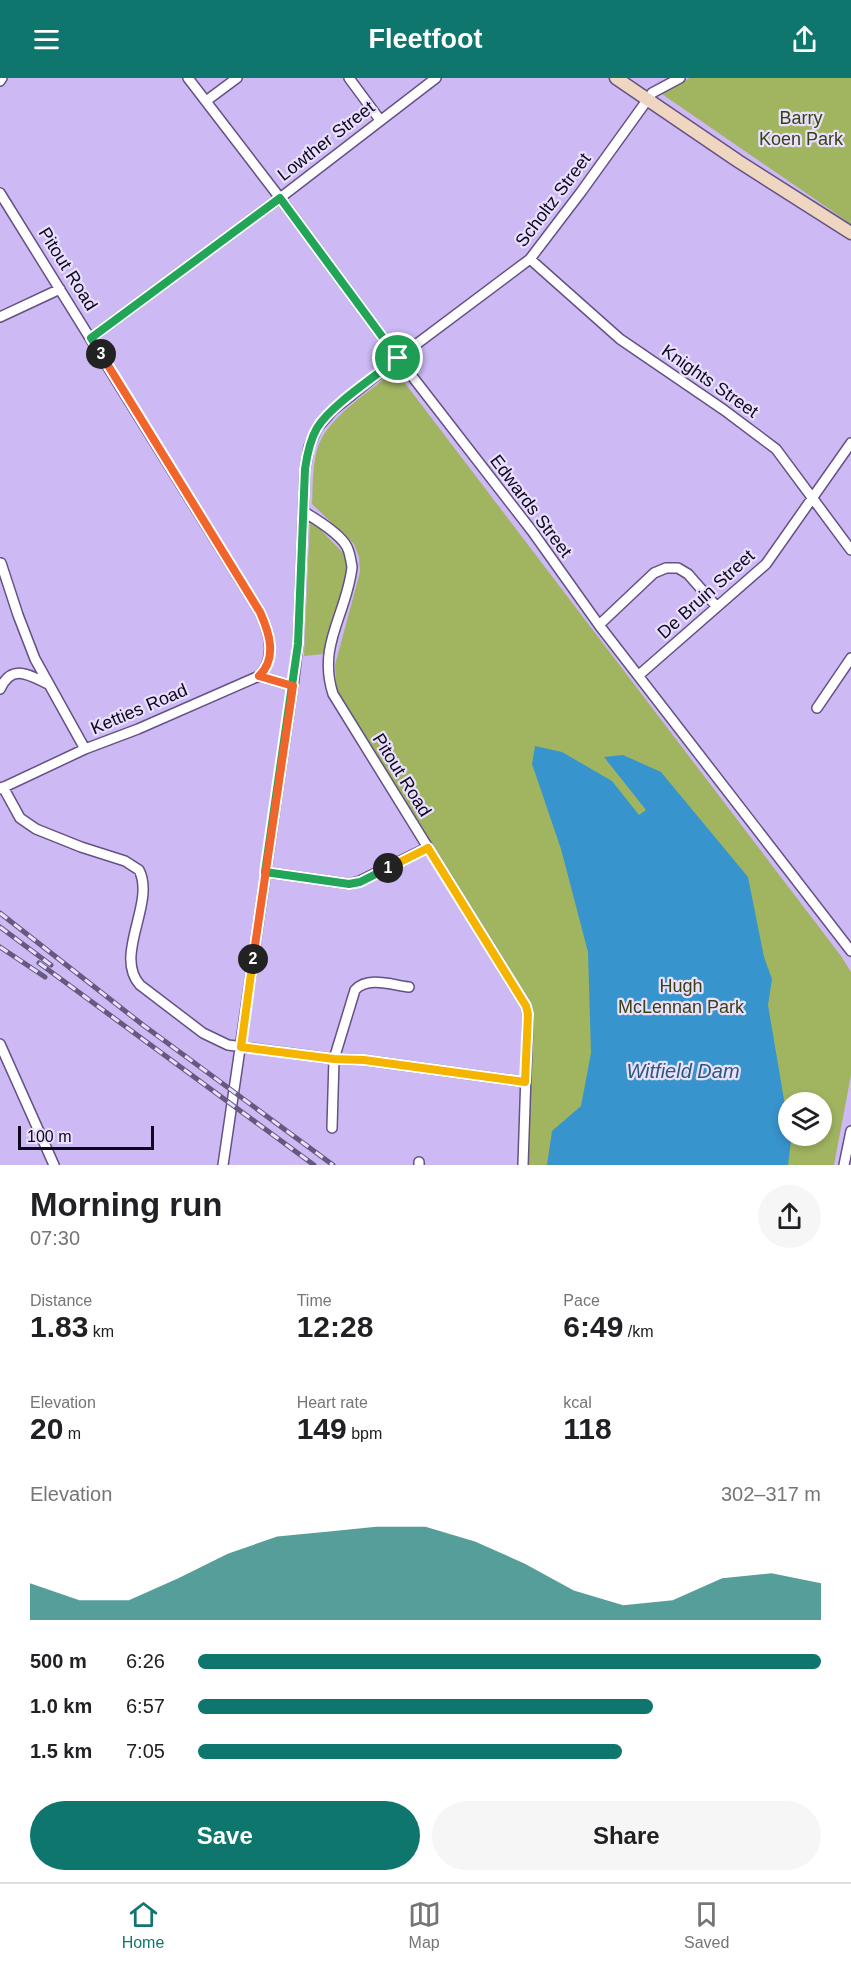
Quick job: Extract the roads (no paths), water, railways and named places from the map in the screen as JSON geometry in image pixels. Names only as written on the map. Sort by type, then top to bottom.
[{"type":"street","name":"Edwards Street","points":[[188,78],[398,358],[532,531],[599,625],[700,758],[851,951]]},
{"type":"street","points":[[206,101],[237,78]]},
{"type":"street","points":[[349,78],[380,120]]},
{"type":"street","name":"Lowther Street","points":[[91,338],[280,198],[436,78]]},
{"type":"street","points":[[616,78],[650,96],[804,197],[818,210],[851,233]]},
{"type":"street","points":[[630,78],[650,96]]},
{"type":"street","name":"Scholtz Street","points":[[223,1165],[293,686],[298,644],[306,459],[317,428],[333,410],[398,358],[530,259],[650,96],[680,78]]},
{"type":"street","name":"Pitout Road","points":[[0,193],[260,612],[267,628],[270,650],[267,666],[259,676]]},
{"type":"street","name":"Knights Street","points":[[530,259],[629,345],[768,442],[780,453],[851,550]]},
{"type":"street","points":[[0,317],[60,289]]},
{"type":"street","name":"De Bruin Street","points":[[639,675],[766,564],[851,442]]},
{"type":"street","name":"Pitout Road","points":[[304,512],[316,519],[344,543],[349,552],[352,567],[327,659],[328,677],[333,694],[526,1006],[528,1014],[523,1165]]},
{"type":"street","points":[[1,563],[18,615],[36,659],[85,749]]},
{"type":"street","points":[[599,625],[654,573],[666,568],[678,568],[688,573],[717,607]]},
{"type":"street","points":[[818,708],[851,658]]},
{"type":"street","points":[[0,687],[9,676],[20,673],[48,684]]},
{"type":"street","points":[[259,676],[293,686]]},
{"type":"street","name":"Ketties Road","points":[[2,788],[85,749],[138,729],[259,676]]},
{"type":"street","points":[[2,788],[20,818],[36,829],[125,861],[139,870],[144,885],[131,959],[134,976],[140,985],[202,1033],[241,1047],[334,1059],[364,1060],[525,1082]]},
{"type":"street","points":[[265,872],[349,884],[360,882],[428,848]]},
{"type":"street","points":[[332,1128],[334,1059],[351,1001],[360,985],[371,982],[409,987]]},
{"type":"street","points":[[0,1044],[54,1165]]},
{"type":"street","points":[[844,1165],[851,1131]]},
{"type":"water","name":"Witfield Dam","points":[[535,746],[562,752],[612,781],[639,815],[646,810],[604,757],[623,755],[661,772],[748,877],[764,957],[772,979],[768,1005],[783,1092],[778,1092],[778,1146],[790,1146],[788,1165],[547,1165],[552,1131],[581,1106],[591,1053],[588,952],[561,849],[532,764]]},
{"type":"railway","points":[[0,913],[143,1025],[333,1165]]},
{"type":"railway","points":[[0,927],[51,965]]},
{"type":"railway","points":[[0,947],[45,977]]},
{"type":"railway","points":[[39,963],[314,1165]]},
{"type":"park label","name":"Barry Koen Park","points":[[801,128]]},
{"type":"park label","name":"Hugh McLennan Park","points":[[681,996]]}]
